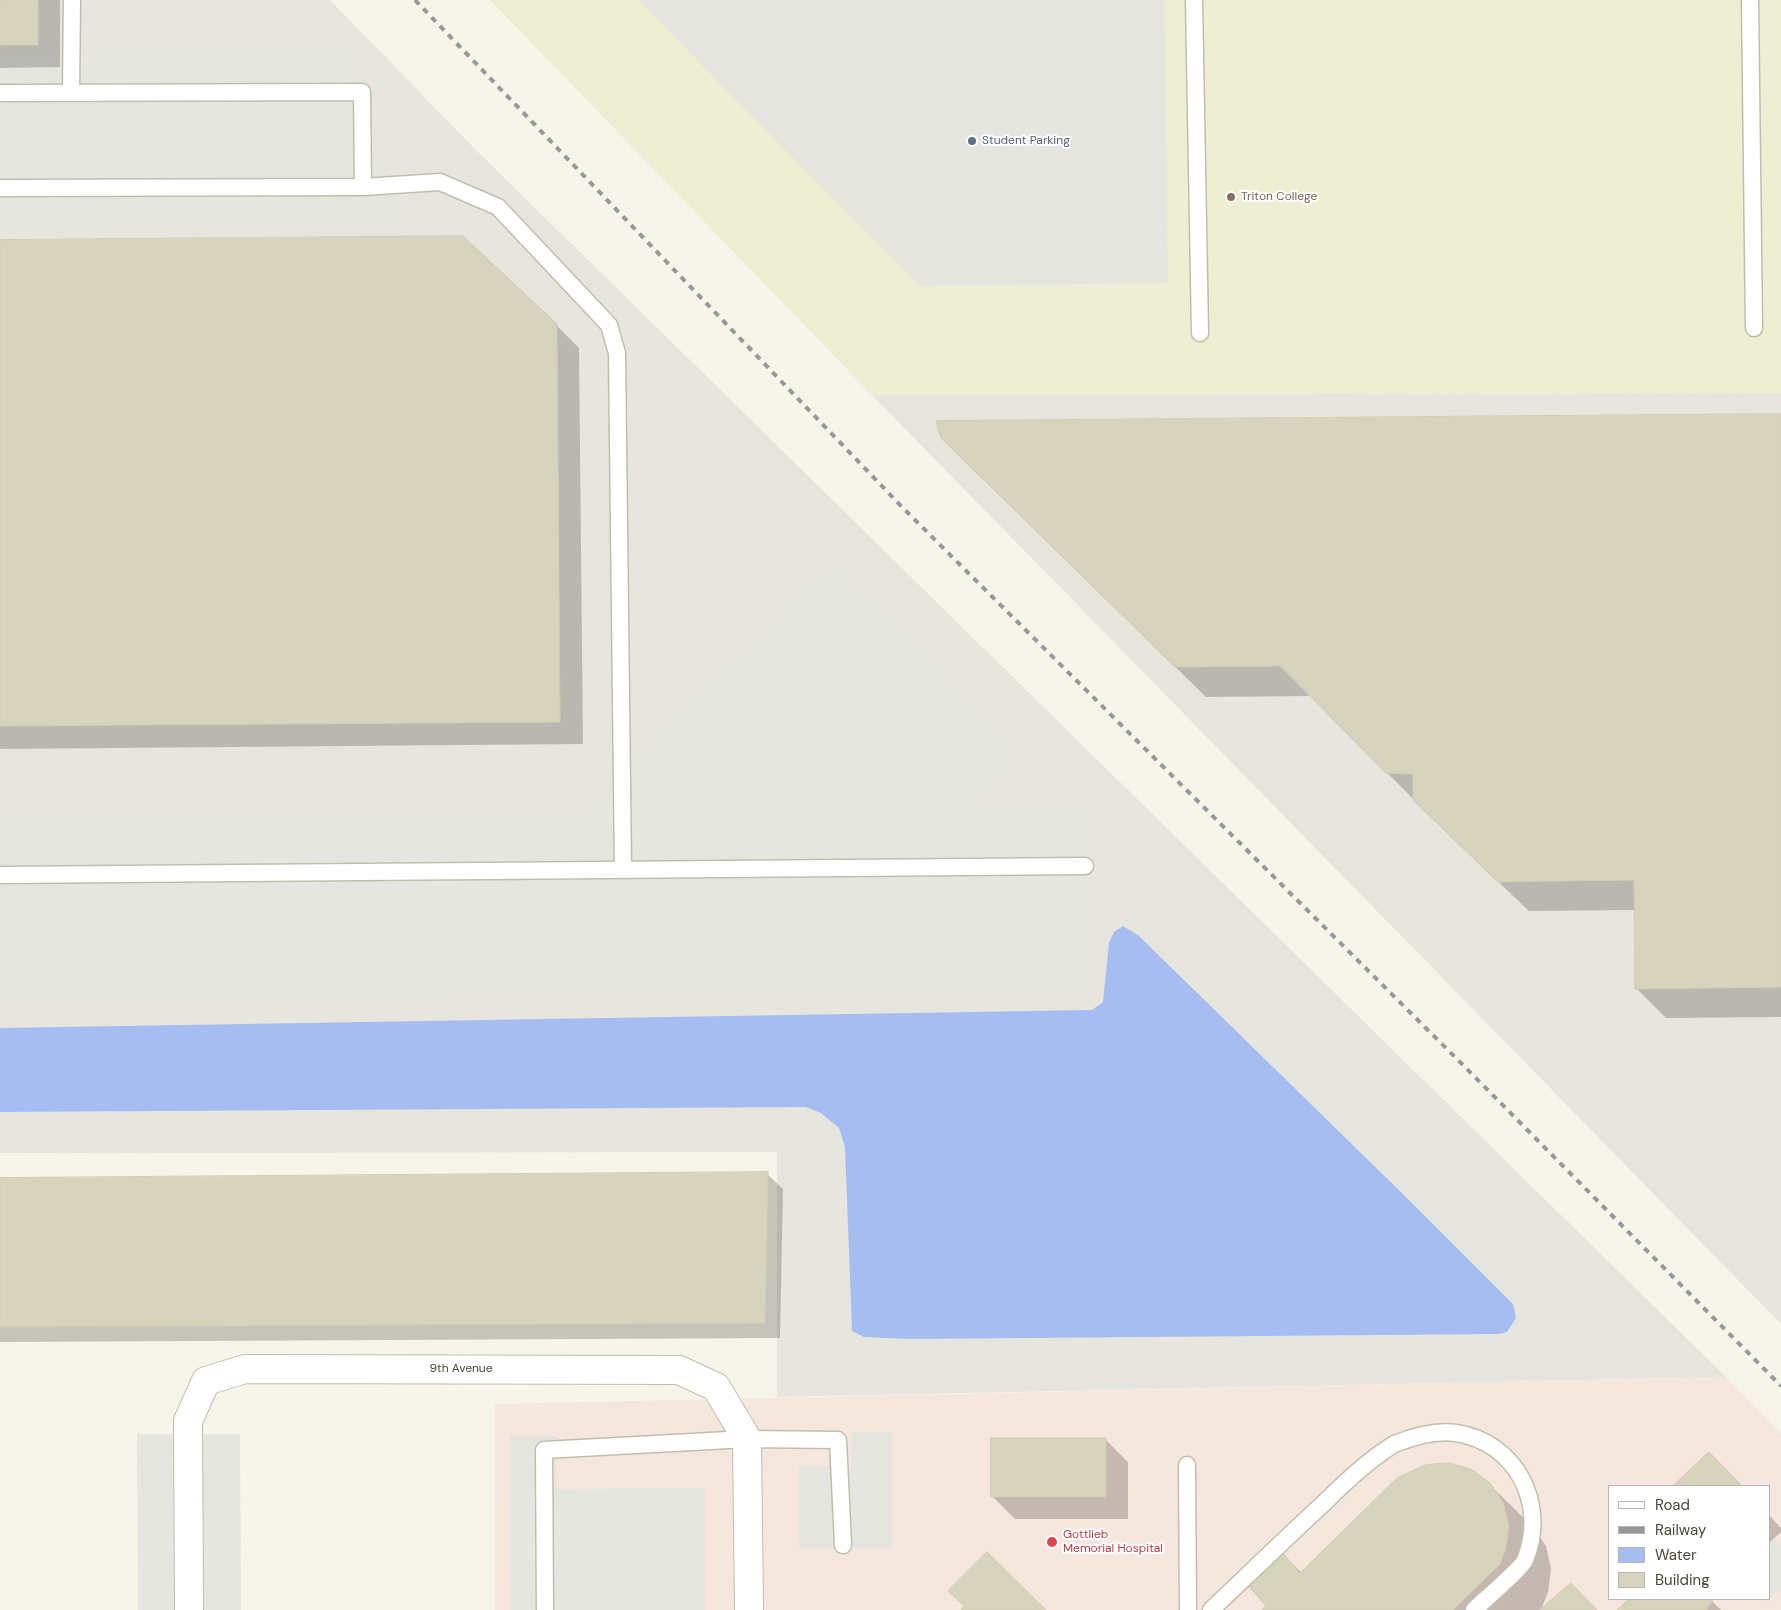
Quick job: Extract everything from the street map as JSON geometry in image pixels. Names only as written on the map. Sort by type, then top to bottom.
[{"type":"street","name":"9th Avenue","points":[[189,1610],[188,1421],[206,1381],[245,1369],[679,1370],[716,1387],[747,1439]]},
{"type":"street","points":[[747,1439],[749,1610]]},
{"type":"lane","points":[[71,93],[72,0]]},
{"type":"lane","points":[[1194,0],[1200,333]]},
{"type":"lane","points":[[1750,0],[1754,328]]},
{"type":"lane","points":[[0,94],[362,92],[363,186]]},
{"type":"lane","points":[[0,188],[363,186],[440,182],[498,207],[609,325],[617,353],[623,870]]},
{"type":"lane","points":[[0,875],[1085,866]]},
{"type":"lane","points":[[1211,1610],[1361,1467],[1395,1444],[1428,1434],[1456,1432],[1485,1441],[1510,1461],[1522,1477],[1529,1493],[1532,1509],[1532,1536],[1525,1562],[1474,1610]]},
{"type":"lane","points":[[545,1610],[544,1450],[747,1439],[838,1440],[844,1545]]},
{"type":"lane","points":[[1187,1465],[1188,1610]]},
{"type":"shaded area","points":[[0,0],[330,0],[474,148],[1726,1377],[777,1397],[777,1152],[0,1153]]},
{"type":"shaded area","name":"Triton College","points":[[490,0],[1781,0],[1781,393],[872,395]]},
{"type":"shaded area","name":"Student Parking","points":[[638,0],[1164,0],[1168,283],[919,286]]},
{"type":"shaded area","points":[[354,52],[357,76],[369,82],[372,146],[378,162],[398,169],[399,222],[0,226],[0,56]]},
{"type":"shaded area","points":[[1781,393],[1781,1324],[872,395]]},
{"type":"shaded area","points":[[835,565],[1017,753],[965,808],[967,814],[1085,812],[1085,987],[0,997],[0,821],[576,818]]},
{"type":"shaded area","name":"Gottlieb Memorial Hospital","points":[[1726,1377],[1781,1434],[1781,1610],[495,1610],[495,1404]]},
{"type":"shaded area","points":[[852,1432],[892,1432],[892,1548],[799,1548],[799,1466],[851,1466]]},
{"type":"shaded area","points":[[137,1434],[240,1434],[241,1610],[138,1610]]},
{"type":"shaded area","points":[[510,1436],[556,1436],[557,1489],[705,1488],[705,1610],[511,1610]]},
{"type":"shaded area","points":[[1772,1536],[1781,1546],[1781,1589],[1771,1598]]},
{"type":"water","points":[[1123,926],[1139,936],[1513,1304],[1516,1318],[1507,1332],[1498,1334],[910,1339],[864,1337],[852,1331],[845,1147],[839,1128],[821,1113],[806,1107],[0,1112],[0,1028],[1092,1010],[1103,1002],[1109,943],[1114,932]]},
{"type":"building","points":[[0,0],[38,0],[38,45],[0,45]]},
{"type":"building","points":[[463,236],[557,324],[560,722],[0,726],[0,240]]},
{"type":"building","points":[[1781,414],[1781,987],[1635,989],[1634,880],[1498,882],[1413,800],[1413,774],[1386,773],[1280,666],[1175,667],[941,438],[936,421]]},
{"type":"building","points":[[768,1172],[765,1323],[0,1327],[0,1178]]},
{"type":"building","points":[[991,1438],[1106,1438],[1106,1497],[991,1497]]},
{"type":"building","points":[[1709,1452],[1741,1485],[1674,1485]]},
{"type":"building","points":[[1448,1463],[1471,1469],[1490,1483],[1503,1502],[1509,1525],[1506,1548],[1500,1564],[1453,1610],[1262,1610],[1266,1606],[1246,1583],[1281,1551],[1300,1573],[1397,1478],[1425,1465]]},
{"type":"building","points":[[987,1552],[1046,1610],[961,1610],[964,1606],[948,1591]]},
{"type":"building","points":[[1571,1583],[1597,1610],[1540,1610]]},
{"type":"building","points":[[1628,1600],[1713,1601],[1706,1608],[1708,1610],[1617,1610]]},
{"type":"railway","points":[[415,0],[902,507],[1461,1063],[1781,1386]]},
{"type":"place","name":"Student Parking","points":[[972,141]]},
{"type":"place","name":"Triton College","points":[[1231,197]]},
{"type":"place","name":"Gottlieb Memorial Hospital","points":[[1052,1542]]}]
